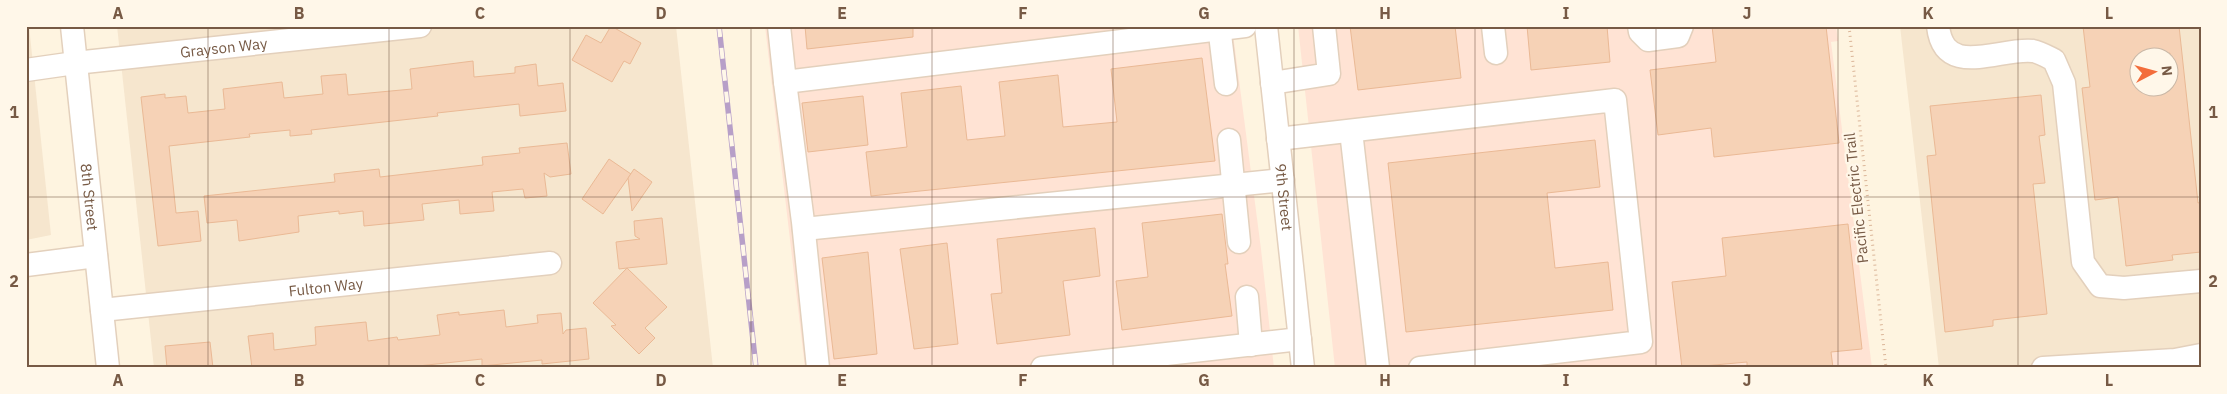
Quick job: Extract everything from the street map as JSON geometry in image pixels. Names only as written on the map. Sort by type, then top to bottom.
[{"type":"street","name":"8th Street","points":[[72,26],[108,368]]},
{"type":"street","name":"Grayson Way","points":[[26,70],[420,26]]},
{"type":"street","points":[[779,26],[804,229],[818,368]]},
{"type":"street","points":[[786,82],[1245,26]]},
{"type":"street","name":"9th Street","points":[[1266,26],[1303,368]]},
{"type":"street","points":[[1272,83],[1329,74],[1324,26]]},
{"type":"street","points":[[1492,26],[1496,53]]},
{"type":"street","points":[[1639,26],[1640,32],[1648,40],[1678,36],[1682,26]]},
{"type":"street","points":[[1938,26],[1940,38],[1950,52],[1968,58],[2033,51],[2054,60],[2064,83],[2083,262],[2100,286],[2124,288],[2201,281]]},
{"type":"street","points":[[1219,28],[1226,84]]},
{"type":"street","points":[[1278,139],[1614,100],[1641,342],[1420,368]]},
{"type":"street","points":[[1351,131],[1378,368]]},
{"type":"street","points":[[1229,140],[1239,242]]},
{"type":"street","points":[[804,229],[1283,180]]},
{"type":"street","points":[[26,265],[96,256]]},
{"type":"street","name":"Fulton Way","points":[[102,310],[550,263]]},
{"type":"street","points":[[1247,297],[1250,345]]},
{"type":"street","points":[[1042,368],[1300,339]]},
{"type":"street","points":[[2043,368],[2175,360],[2201,355]]},
{"type":"path","name":"Pacific Electric Trail","points":[[1848,26],[1886,368]]},
{"type":"shaded area","points":[[26,26],[29,26],[51,235],[26,240]]},
{"type":"shaded area","points":[[117,26],[676,26],[713,368],[154,368]]},
{"type":"shaded area","points":[[765,26],[1232,26],[1261,249],[1274,368],[805,368]]},
{"type":"shaded area","points":[[1298,26],[1836,26],[1838,41],[1831,42],[1872,368],[1335,368]]},
{"type":"shaded area","points":[[1900,26],[2201,26],[2201,368],[1939,368]]},
{"type":"building","points":[[611,26],[641,43],[630,64],[624,61],[612,82],[572,60],[586,35],[601,43]]},
{"type":"building","points":[[805,26],[913,26],[913,37],[807,49]]},
{"type":"building","points":[[1350,26],[1455,26],[1461,78],[1358,90]]},
{"type":"building","points":[[1527,26],[1607,26],[1610,62],[1531,70]]},
{"type":"building","points":[[1712,26],[1826,26],[1839,143],[1714,157],[1711,128],[1658,135],[1650,70],[1716,62]]},
{"type":"building","points":[[2083,26],[2179,26],[2198,203],[2201,202],[2201,252],[2172,255],[2173,260],[2126,266],[2118,197],[2095,200],[2082,88],[2090,87]]},
{"type":"building","points":[[1202,58],[1215,161],[871,196],[866,152],[907,147],[901,93],[961,86],[967,140],[1005,136],[999,82],[1058,75],[1063,127],[1117,122],[1111,69]]},
{"type":"building","points":[[473,61],[474,77],[515,73],[515,67],[536,64],[538,86],[563,83],[566,111],[520,116],[519,104],[437,113],[438,116],[311,130],[312,134],[290,136],[290,130],[249,134],[250,137],[169,146],[176,213],[198,211],[201,241],[158,246],[141,97],[165,94],[165,98],[186,96],[188,113],[225,109],[223,89],[282,82],[284,98],[323,94],[321,76],[346,74],[348,95],[412,89],[410,69]]},
{"type":"building","points":[[2041,95],[2045,135],[2039,136],[2045,183],[2033,184],[2047,314],[1993,320],[1993,326],[1945,332],[1927,156],[1936,155],[1930,106]]},
{"type":"building","points":[[863,96],[868,145],[808,152],[802,103]]},
{"type":"building","points":[[1595,140],[1600,187],[1547,193],[1555,268],[1608,262],[1613,310],[1406,332],[1388,163]]},
{"type":"building","points":[[567,143],[571,174],[550,177],[544,173],[547,196],[525,198],[523,189],[492,192],[494,211],[460,214],[459,200],[422,204],[424,220],[364,226],[363,211],[339,214],[339,211],[298,216],[299,232],[239,241],[237,220],[207,223],[204,196],[335,182],[334,174],[379,169],[380,177],[483,165],[482,157],[520,153],[519,148]]},
{"type":"building","points":[[609,159],[631,174],[603,214],[582,199]]},
{"type":"building","points":[[634,169],[652,182],[632,211],[628,178]]},
{"type":"building","points":[[1222,214],[1228,264],[1225,264],[1232,316],[1122,330],[1116,281],[1148,277],[1142,223]]},
{"type":"building","points":[[662,218],[667,264],[619,269],[616,242],[640,239],[635,236],[634,221]]},
{"type":"building","points":[[1848,224],[1862,349],[1831,352],[1833,368],[1747,368],[1747,362],[1682,368],[1672,282],[1726,276],[1722,238]]},
{"type":"building","points":[[1095,228],[1100,276],[1063,281],[1070,335],[997,344],[991,294],[1002,293],[997,239]]},
{"type":"building","points":[[947,243],[958,344],[914,349],[900,249]]},
{"type":"building","points":[[868,252],[877,354],[834,359],[822,258]]},
{"type":"building","points":[[627,268],[667,307],[645,328],[655,338],[639,354],[611,326],[616,325],[593,303]]},
{"type":"building","points":[[504,310],[506,327],[538,323],[537,315],[561,313],[563,334],[566,330],[586,328],[589,359],[542,364],[542,360],[482,366],[482,359],[400,368],[252,368],[248,336],[273,333],[274,350],[316,345],[315,327],[366,322],[368,341],[397,337],[398,340],[440,335],[437,315],[459,312],[459,315]]},
{"type":"building","points":[[210,342],[213,368],[167,368],[165,346]]},
{"type":"railway","points":[[719,26],[756,368]]}]
